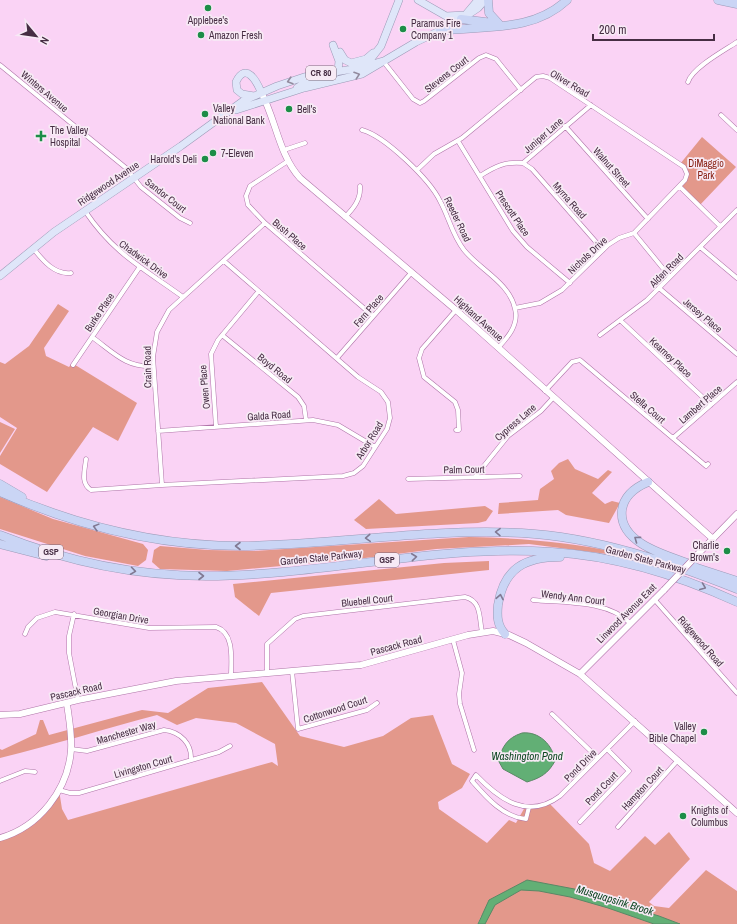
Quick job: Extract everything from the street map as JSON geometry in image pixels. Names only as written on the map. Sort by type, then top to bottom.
[{"type":"highway","points":[[488,0],[489,13],[499,24]]},
{"type":"highway","points":[[553,10],[562,0]]},
{"type":"highway","points":[[440,31],[511,26],[532,21],[553,10],[567,0]]},
{"type":"highway","points":[[718,0],[737,4]]},
{"type":"highway","points":[[463,17],[511,26]]},
{"type":"highway","points":[[648,482],[632,492],[625,501],[622,516],[627,531],[638,541],[655,550],[724,576]]},
{"type":"highway","points":[[0,484],[82,523]]},
{"type":"highway","name":"Garden State Parkway","points":[[0,492],[40,509],[82,523],[153,539],[227,546],[271,545],[463,532],[555,534],[618,545],[737,581]]},
{"type":"highway","name":"Garden State Parkway","points":[[537,534],[617,548],[688,570],[737,589]]},
{"type":"highway","name":"Garden State Parkway","points":[[0,535],[46,551],[104,566],[148,573],[207,576],[252,574],[487,551],[554,552],[612,559],[684,579],[737,602]]},
{"type":"highway","points":[[0,544],[73,563],[104,566]]},
{"type":"highway","points":[[505,634],[497,619],[500,595],[506,579],[522,564],[533,560],[552,557],[612,559]]},
{"type":"main road","points":[[366,66],[379,50],[399,0]]},
{"type":"main road","points":[[419,0],[446,16],[463,17]]},
{"type":"main road","name":"Ridgewood Avenue","points":[[463,17],[478,0]]},
{"type":"main road","name":"Ridgewood Avenue","points":[[231,111],[292,91],[355,76],[374,68],[383,61],[416,42],[440,31],[478,8],[485,0]]},
{"type":"main road","points":[[292,91],[306,82],[331,76],[338,70],[339,61],[335,44],[345,60],[349,63],[354,63],[370,55],[384,36]]},
{"type":"main road","name":"Ridgewood Avenue","points":[[0,276],[33,248],[84,211],[244,101],[261,92],[304,77],[366,66],[383,61]]},
{"type":"main road","points":[[254,96],[242,94],[237,90],[236,82],[241,76],[247,74],[254,77],[261,92]]},
{"type":"street","points":[[688,82],[693,73],[737,42]]},
{"type":"street","name":"Stevens Court","points":[[383,61],[417,102],[424,102],[479,58],[486,55],[496,59],[521,90]]},
{"type":"street","name":"Winters Avenue","points":[[0,65],[114,158],[133,178]]},
{"type":"street","name":"Oliver Road","points":[[417,170],[434,154],[458,141],[536,77],[547,76],[682,165]]},
{"type":"street","name":"Highland Avenue","points":[[261,92],[288,161],[300,178],[456,310],[713,539]]},
{"type":"street","name":"Juniper Lane","points":[[480,176],[502,164],[514,162],[523,163],[591,105]]},
{"type":"street","points":[[720,115],[737,130]]},
{"type":"street","name":"Walnut Street","points":[[565,126],[648,219]]},
{"type":"street","name":"Reeder Road","points":[[362,130],[376,136],[417,170],[440,199],[452,231],[461,246],[470,258],[506,290],[515,308]]},
{"type":"street","name":"Prescott Place","points":[[458,141],[519,239],[570,283]]},
{"type":"street","points":[[284,150],[305,143]]},
{"type":"street","name":"Bush Place","points":[[288,161],[257,181],[246,192],[248,205],[265,223],[373,316]]},
{"type":"street","name":"Myrna Road","points":[[523,163],[532,169],[603,250]]},
{"type":"street","name":"Nichols Drive","points":[[515,308],[547,300],[570,283],[603,250],[618,238],[634,234],[680,187],[686,177],[686,170],[682,165]]},
{"type":"street","name":"Sandor Court","points":[[133,178],[180,218],[190,223]]},
{"type":"street","points":[[344,216],[358,200],[361,192],[360,186]]},
{"type":"street","points":[[680,187],[720,226]]},
{"type":"street","name":"Alden Road","points":[[600,335],[621,321],[659,288],[737,210]]},
{"type":"street","name":"Chadwick Drive","points":[[84,211],[111,245],[139,268],[183,297]]},
{"type":"street","name":"Crain Road","points":[[162,485],[153,366],[154,341],[160,323],[169,310],[265,223]]},
{"type":"street","points":[[634,234],[670,277]]},
{"type":"street","points":[[700,247],[737,278]]},
{"type":"street","points":[[33,248],[53,269],[62,274],[71,274]]},
{"type":"street","name":"Arbor Road","points":[[86,459],[84,482],[86,487],[91,490],[343,476],[359,470],[389,424],[390,413],[388,402],[380,392],[358,377],[224,261]]},
{"type":"street","name":"Burke Place","points":[[73,365],[139,268]]},
{"type":"street","name":"Fern Place","points":[[337,358],[411,273]]},
{"type":"street","name":"Jersey Place","points":[[659,288],[737,354]]},
{"type":"street","name":"Owen Place","points":[[216,427],[210,360],[212,349],[258,292]]},
{"type":"street","points":[[498,348],[513,329],[516,317],[515,308]]},
{"type":"street","points":[[456,310],[422,349],[419,358],[424,377],[452,398],[457,406],[459,430],[456,430]]},
{"type":"street","name":"Kearney Place","points":[[621,321],[711,405]]},
{"type":"street","name":"Boyd Road","points":[[222,335],[298,397],[304,406],[306,420]]},
{"type":"street","points":[[92,337],[134,365],[153,366]]},
{"type":"street","name":"Stella Court","points":[[545,390],[572,362],[577,359],[583,361],[706,466],[708,464]]},
{"type":"street","name":"Lambert Place","points":[[673,438],[737,382]]},
{"type":"street","name":"Cypress Lane","points":[[475,478],[508,436],[541,411],[553,398]]},
{"type":"street","name":"Galda Road","points":[[158,431],[306,420],[320,421],[338,426],[375,447]]},
{"type":"street","name":"Palm Court","points":[[408,479],[520,476]]},
{"type":"street","name":"Linwood Avenue East","points":[[580,674],[737,515]]},
{"type":"street","name":"Bluebell Court","points":[[267,673],[267,644],[294,619],[302,616],[465,597],[472,600],[477,606],[480,614],[482,632]]},
{"type":"street","name":"Ridgewood Road","points":[[654,599],[737,693]]},
{"type":"street","name":"Wendy Ann Court","points":[[533,600],[606,608],[619,614],[630,623]]},
{"type":"street","name":"Georgian Drive","points":[[25,634],[32,622],[42,615],[55,612],[74,614],[149,628],[220,628],[226,633],[230,640],[231,676]]},
{"type":"street","points":[[74,614],[69,636],[69,653],[78,700]]},
{"type":"street","name":"Pascack Road","points":[[0,716],[20,714],[78,700],[169,682],[361,665],[482,632],[493,631],[505,634],[526,643],[580,674],[737,812]]},
{"type":"street","points":[[453,640],[462,673],[459,694],[460,704],[474,750]]},
{"type":"street","name":"Cottonwood Court","points":[[292,671],[298,729],[366,710],[377,703]]},
{"type":"street","points":[[0,838],[15,832],[33,821],[48,806],[59,790],[67,771],[71,749],[66,704]]},
{"type":"street","points":[[552,714],[598,758]]},
{"type":"street","name":"Pond Drive","points":[[529,807],[526,819],[520,819],[500,809],[487,798],[472,781],[476,775],[500,796],[516,804],[529,807],[543,805],[555,800],[635,721]]},
{"type":"street","name":"Manchester Way","points":[[71,749],[87,751],[164,730],[175,733],[184,739],[189,748],[191,760]]},
{"type":"street","name":"Livingston Court","points":[[59,790],[70,793],[79,793],[219,752],[230,746]]},
{"type":"street","name":"Pond Court","points":[[580,822],[629,771],[607,749]]},
{"type":"street","name":"Hampton Court","points":[[618,827],[678,760]]},
{"type":"street","points":[[0,781],[26,771],[35,772]]},
{"type":"green space","name":"DiMaggio Park","points":[[702,137],[736,167],[699,206],[680,187],[687,174],[680,164]]},
{"type":"green space","points":[[58,304],[69,311],[44,348],[46,356],[69,367],[72,363],[137,403],[118,441],[93,427],[47,492],[0,464],[0,456],[17,428],[0,417],[0,362],[5,364],[29,346]]},
{"type":"green space","points":[[0,422],[15,429],[0,453]]},
{"type":"green space","points":[[568,459],[575,469],[598,479],[608,470],[612,472],[592,493],[605,504],[612,501],[620,503],[609,523],[566,515],[558,510],[498,514],[499,503],[538,500],[540,489],[554,479],[551,471],[559,463]]},
{"type":"green space","points":[[0,497],[53,519],[143,544],[148,550],[146,560],[138,566],[85,556],[0,529]]},
{"type":"green space","points":[[379,499],[396,514],[485,506],[493,511],[486,521],[478,523],[366,529],[354,520]]},
{"type":"green space","points":[[469,537],[543,541],[616,552],[615,555],[529,544],[436,549],[357,559],[227,571],[160,569],[152,562],[154,550],[160,546],[208,550],[254,551]]},
{"type":"green space","points":[[489,561],[489,570],[271,593],[259,616],[235,597],[233,584],[444,563]]},
{"type":"green space","points":[[262,682],[300,736],[344,747],[383,736],[411,718],[433,715],[452,764],[470,774],[462,788],[438,802],[439,809],[487,843],[509,820],[516,823],[525,807],[549,803],[589,844],[594,863],[610,871],[645,836],[655,845],[669,832],[690,859],[649,902],[654,906],[669,908],[706,870],[737,891],[737,924],[480,924],[481,916],[478,924],[0,924],[0,838],[25,827],[59,790],[62,809],[68,820],[272,762],[278,766],[275,744],[236,723],[196,718],[177,725],[157,715],[0,758],[0,749],[2,750],[36,734],[40,720],[43,720],[49,735],[142,710],[168,713],[208,688]]},
{"type":"water","name":"Washington Pond","points":[[522,733],[534,734],[544,740],[554,755],[555,761],[550,769],[543,775],[527,782],[503,769],[498,760],[506,743],[513,737]]},
{"type":"water","points":[[527,880],[606,895],[612,902],[680,924],[654,924],[570,897],[539,891],[521,890],[495,905],[485,924],[478,924],[489,900]]},
{"type":"place","name":"Applebee's","points":[[208,8]]},
{"type":"place","name":"Paramus Fire Company 1","points":[[403,29]]},
{"type":"place","name":"Amazon Fresh","points":[[201,35]]},
{"type":"place","name":"Bell's","points":[[289,109]]},
{"type":"place","name":"Valley National Bank","points":[[205,114]]},
{"type":"place","name":"The Valley Hospital","points":[[41,136]]},
{"type":"place","name":"7-Eleven","points":[[213,153]]},
{"type":"place","name":"Harold's Deli","points":[[205,159]]},
{"type":"place","name":"Charlie Brown's","points":[[727,551]]},
{"type":"place","name":"Valley Bible Chapel","points":[[704,732]]},
{"type":"place","name":"Knights of Columbus","points":[[683,816]]},
{"type":"water label","name":"Musquapsink Brook","points":[[615,900]]}]
